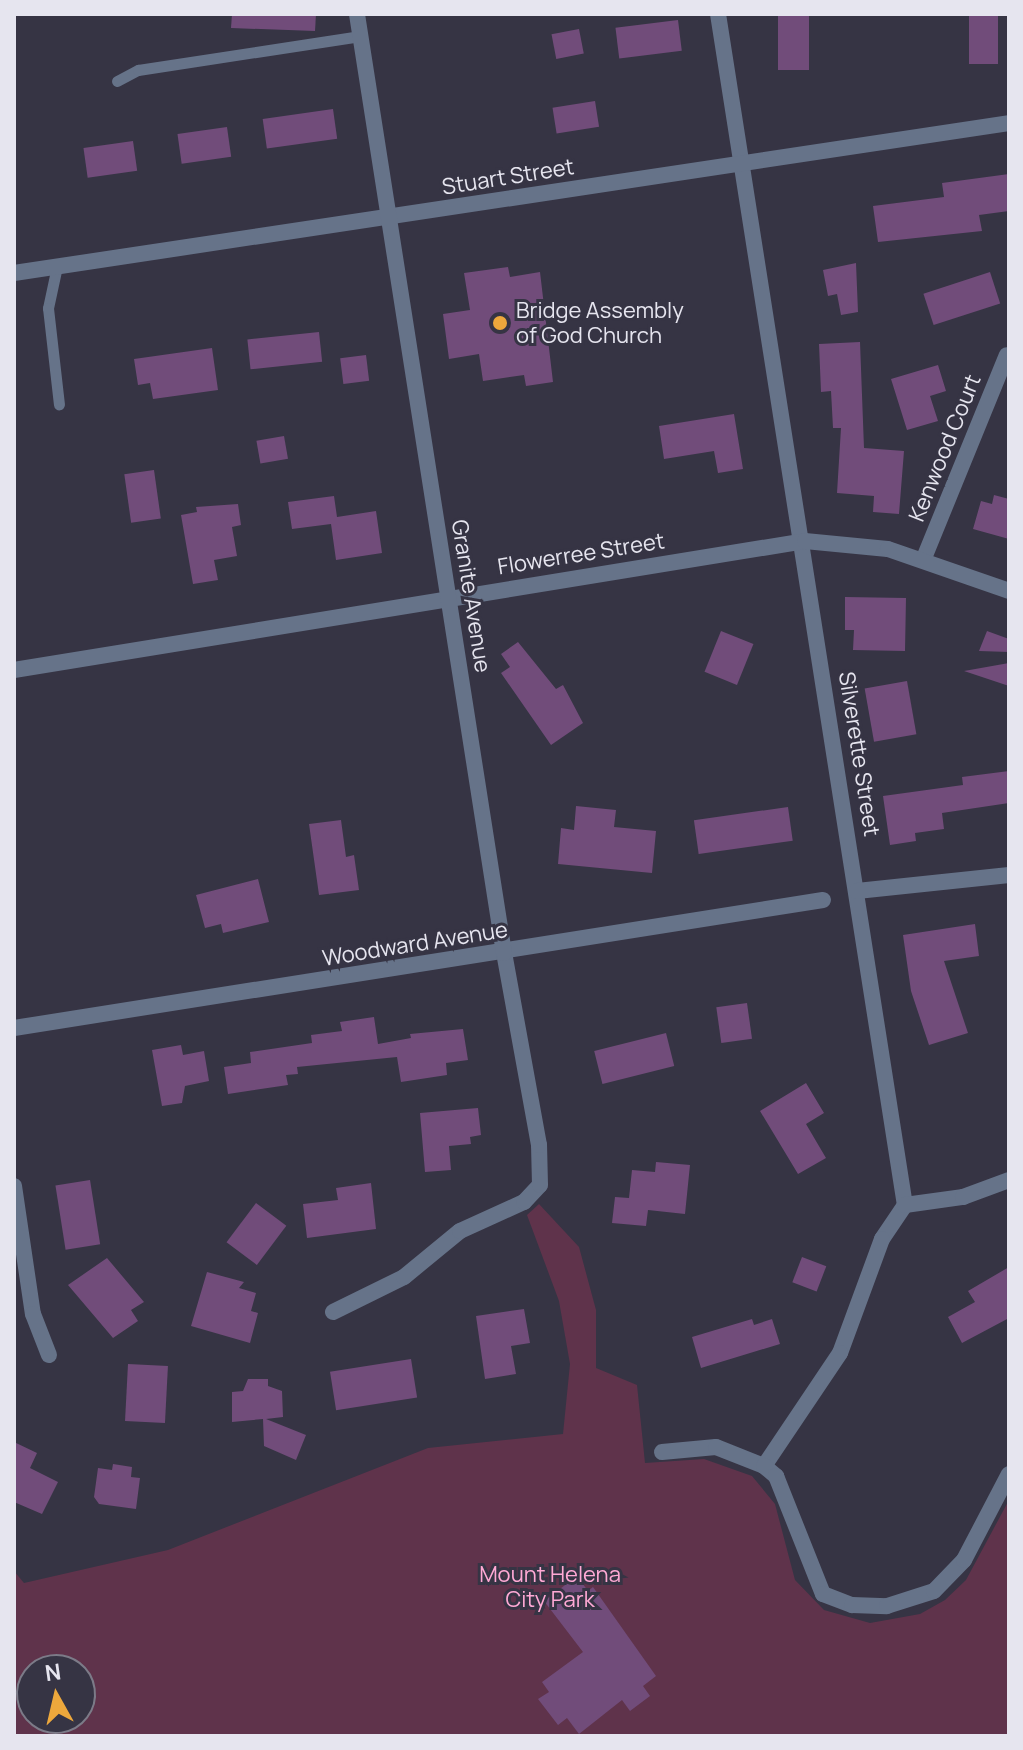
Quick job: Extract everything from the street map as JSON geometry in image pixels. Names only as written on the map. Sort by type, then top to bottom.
[{"type":"street","name":"Granite Avenue","points":[[333,1312],[404,1277],[460,1231],[524,1202],[540,1185],[539,1145],[504,953],[357,14]]},
{"type":"street","name":"Silverette Street","points":[[718,14],[805,541],[905,1205]]},
{"type":"street","name":"Stuart Street","points":[[14,273],[1009,123]]},
{"type":"street","name":"Kenwood Court","points":[[924,558],[1007,355]]},
{"type":"street","name":"Flowerree Street","points":[[14,670],[805,541],[924,558],[1009,591]]},
{"type":"street","points":[[857,891],[1009,875]]},
{"type":"street","name":"Woodward Avenue","points":[[14,1028],[504,953],[823,900]]},
{"type":"street","points":[[764,1466],[840,1353],[882,1239],[905,1205],[963,1197],[1009,1180]]},
{"type":"street","points":[[14,1186],[33,1314],[49,1355]]},
{"type":"street","points":[[662,1452],[716,1447],[764,1466],[776,1476],[823,1594],[852,1605],[887,1606],[934,1591],[964,1560],[1009,1474]]},
{"type":"lane","points":[[117,81],[138,70],[360,36]]},
{"type":"lane","points":[[57,266],[48,308],[59,404]]},
{"type":"green space","name":"Mount Helena City Park","points":[[539,1204],[579,1247],[596,1310],[596,1368],[637,1385],[645,1463],[704,1459],[752,1476],[775,1504],[795,1580],[824,1610],[870,1623],[920,1614],[945,1600],[966,1580],[1009,1500],[1009,1736],[14,1736],[14,1571],[24,1583],[168,1550],[428,1448],[563,1434],[570,1364],[559,1301],[527,1215]]},
{"type":"building","points":[[232,14],[316,14],[315,31],[231,28]]},
{"type":"building","points":[[778,14],[809,14],[809,70],[778,70]]},
{"type":"building","points":[[969,14],[998,14],[998,64],[969,64]]},
{"type":"building","points":[[678,20],[682,51],[619,58],[615,28]]},
{"type":"building","points":[[579,29],[584,54],[556,59],[552,34]]},
{"type":"building","points":[[595,101],[599,127],[557,133],[553,108]]},
{"type":"building","points":[[333,109],[337,139],[267,149],[263,119]]},
{"type":"building","points":[[227,127],[231,157],[182,164],[177,134]]},
{"type":"building","points":[[133,141],[137,171],[88,178],[83,148]]},
{"type":"building","points":[[1009,174],[1009,211],[979,215],[982,231],[878,242],[873,206],[944,197],[942,183]]},
{"type":"building","points":[[856,263],[858,312],[841,315],[837,294],[828,296],[823,270]]},
{"type":"building","points":[[508,267],[510,277],[540,272],[553,382],[526,386],[524,375],[483,381],[479,354],[449,359],[443,314],[470,310],[464,273]]},
{"type":"building","points":[[990,272],[1000,303],[934,325],[923,294]]},
{"type":"building","points":[[319,332],[322,362],[251,369],[247,340]]},
{"type":"building","points":[[860,342],[864,448],[904,451],[899,514],[873,512],[874,496],[837,493],[841,428],[833,428],[831,391],[821,392],[819,344]]},
{"type":"building","points":[[212,348],[218,390],[153,399],[150,383],[138,385],[134,359]]},
{"type":"building","points":[[366,355],[369,381],[343,384],[340,358]]},
{"type":"building","points":[[938,365],[946,391],[930,396],[938,421],[907,430],[891,379]]},
{"type":"building","points":[[734,414],[743,469],[718,473],[714,451],[664,459],[659,426]]},
{"type":"building","points":[[284,436],[288,459],[260,464],[256,441]]},
{"type":"building","points":[[154,470],[161,519],[131,523],[124,474]]},
{"type":"building","points":[[994,495],[1009,499],[1009,539],[973,529],[981,501],[992,504]]},
{"type":"building","points":[[334,496],[337,517],[376,511],[382,553],[336,560],[331,524],[292,529],[288,502]]},
{"type":"building","points":[[238,504],[241,525],[232,527],[237,556],[214,560],[218,580],[193,584],[181,515],[197,512],[196,507]]},
{"type":"building","points":[[845,597],[906,598],[905,651],[853,650],[854,630],[845,630]]},
{"type":"building","points":[[721,631],[753,644],[737,685],[705,672]]},
{"type":"building","points":[[987,631],[1009,639],[1009,652],[979,651]]},
{"type":"building","points":[[518,642],[556,689],[563,685],[583,723],[551,745],[501,673],[510,667],[501,654]]},
{"type":"building","points":[[1009,663],[1009,686],[964,671]]},
{"type":"building","points":[[907,681],[916,734],[874,742],[865,688]]},
{"type":"building","points":[[1009,771],[1009,803],[942,813],[944,829],[915,833],[916,841],[890,845],[883,796],[963,785],[962,777]]},
{"type":"building","points":[[576,806],[616,810],[614,827],[656,831],[652,873],[558,864],[561,828],[574,830]]},
{"type":"building","points":[[788,807],[793,841],[699,854],[694,820]]},
{"type":"building","points":[[341,820],[346,857],[354,855],[359,890],[319,895],[309,824]]},
{"type":"building","points":[[258,879],[269,922],[223,933],[221,924],[205,928],[196,895]]},
{"type":"building","points":[[975,924],[979,956],[944,961],[968,1033],[929,1045],[911,991],[903,935]]},
{"type":"building","points":[[747,1003],[752,1039],[721,1043],[716,1007]]},
{"type":"building","points":[[374,1017],[378,1044],[411,1038],[410,1034],[463,1029],[468,1060],[446,1063],[447,1075],[401,1082],[397,1057],[297,1067],[298,1074],[286,1075],[288,1085],[228,1094],[224,1067],[251,1063],[250,1052],[312,1043],[311,1035],[342,1031],[340,1022]]},
{"type":"building","points":[[666,1033],[674,1066],[602,1084],[594,1051]]},
{"type":"building","points":[[181,1045],[183,1055],[204,1051],[209,1081],[185,1086],[182,1103],[162,1106],[152,1050]]},
{"type":"building","points":[[806,1083],[824,1113],[806,1124],[826,1158],[798,1174],[760,1111]]},
{"type":"building","points":[[478,1108],[481,1135],[470,1137],[471,1144],[449,1146],[451,1170],[425,1172],[420,1113]]},
{"type":"building","points":[[656,1162],[690,1165],[685,1214],[648,1210],[646,1226],[612,1223],[615,1197],[629,1198],[632,1170],[655,1172]]},
{"type":"building","points":[[90,1180],[100,1244],[66,1250],[55,1185]]},
{"type":"building","points":[[371,1183],[376,1229],[307,1238],[303,1204],[338,1200],[336,1188]]},
{"type":"building","points":[[256,1203],[286,1226],[257,1265],[227,1242]]},
{"type":"building","points":[[802,1257],[826,1266],[817,1292],[792,1282]]},
{"type":"building","points":[[107,1258],[144,1302],[131,1310],[138,1321],[113,1338],[68,1285]]},
{"type":"building","points":[[1009,1267],[1009,1318],[962,1343],[948,1317],[975,1302],[968,1291]]},
{"type":"building","points":[[207,1272],[244,1282],[239,1288],[256,1293],[251,1311],[258,1313],[250,1343],[191,1326]]},
{"type":"building","points":[[524,1309],[530,1343],[511,1346],[516,1374],[485,1379],[476,1316]]},
{"type":"building","points":[[752,1319],[754,1325],[772,1319],[780,1344],[701,1368],[692,1337]]},
{"type":"building","points":[[411,1359],[417,1398],[336,1410],[330,1372]]},
{"type":"building","points":[[128,1364],[168,1366],[165,1423],[125,1421]]},
{"type":"building","points":[[248,1379],[268,1379],[268,1386],[282,1391],[283,1417],[266,1419],[306,1435],[296,1460],[264,1446],[263,1419],[232,1422],[232,1392],[243,1391]]},
{"type":"building","points":[[14,1442],[37,1453],[30,1468],[58,1482],[42,1514],[14,1502]]},
{"type":"building","points":[[113,1464],[132,1467],[131,1477],[140,1478],[136,1509],[99,1504],[94,1497],[98,1468],[112,1470]]},
{"type":"building","points":[[577,1576],[588,1591],[593,1587],[656,1676],[643,1686],[650,1696],[630,1711],[622,1700],[579,1734],[567,1718],[558,1725],[538,1699],[549,1692],[542,1682],[583,1652],[544,1601]]},
{"type":"place","name":"Bridge Assembly of God Church","points":[[500,323]]}]
